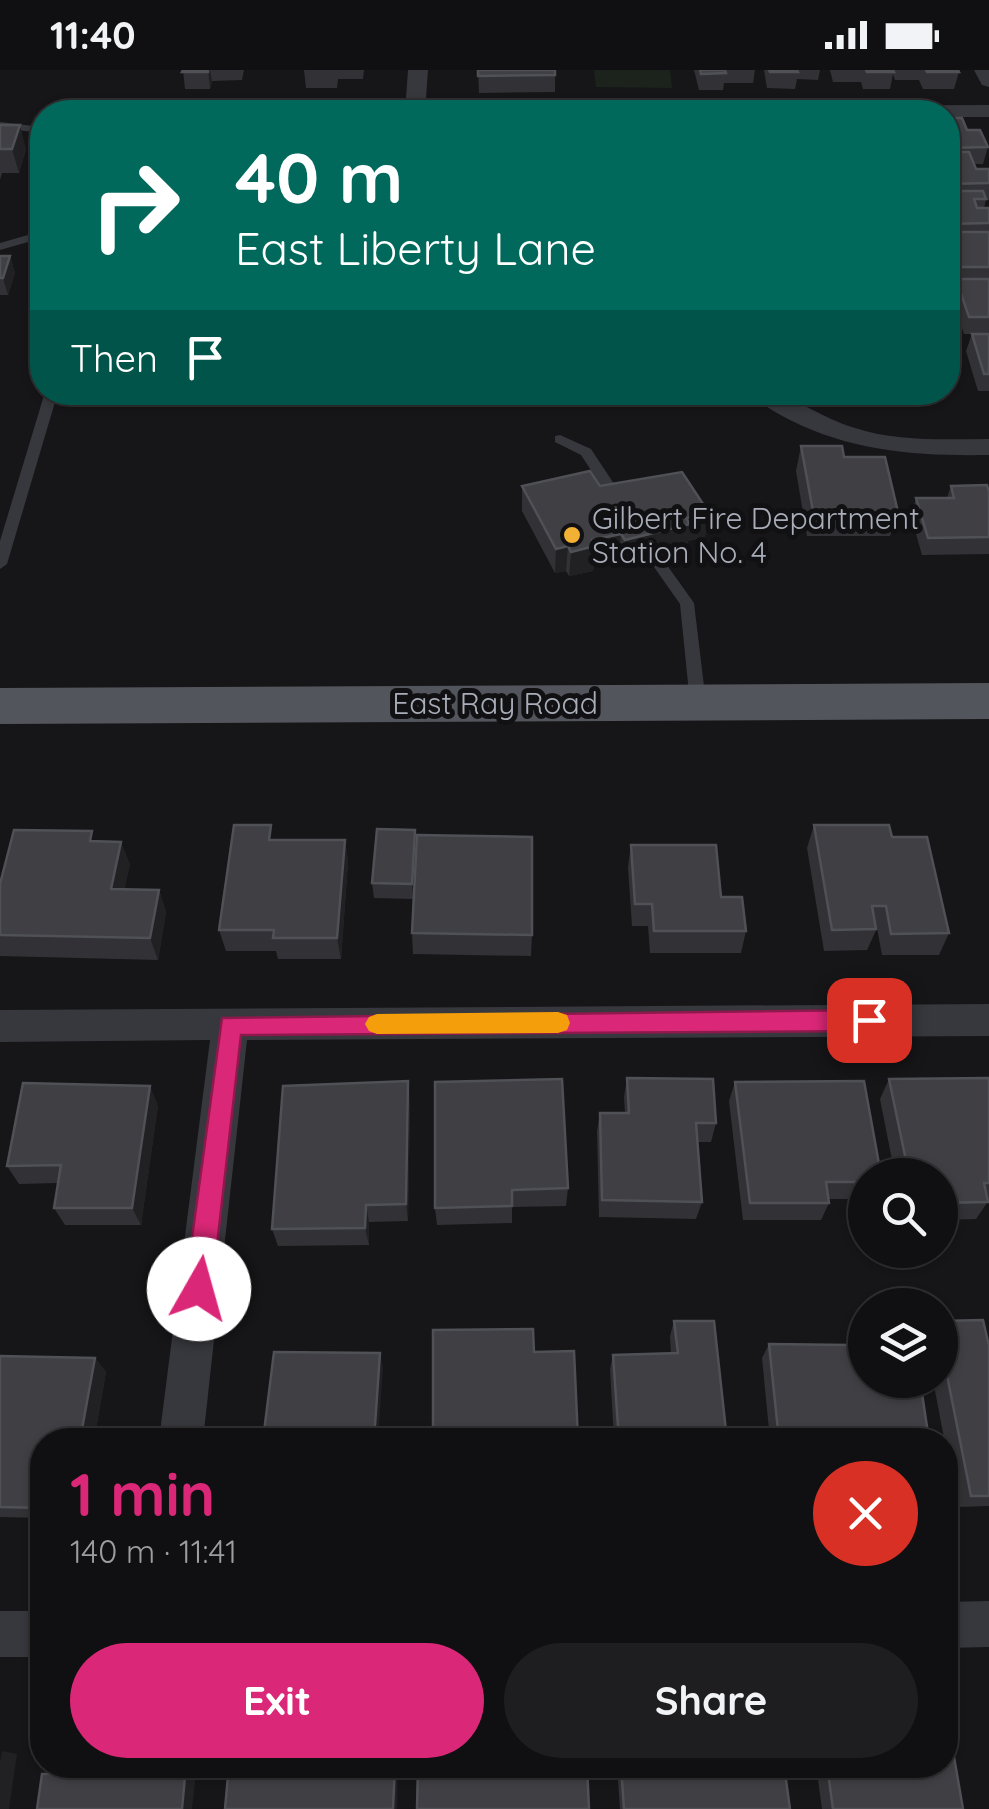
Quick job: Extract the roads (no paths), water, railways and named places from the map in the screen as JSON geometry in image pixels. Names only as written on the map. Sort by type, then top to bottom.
[{"type":"main road","name":"East Ray Road","points":[[0,706],[989,701]]},
{"type":"street","points":[[416,100],[418,70]]},
{"type":"street","points":[[984,70],[989,81]]},
{"type":"street","points":[[960,111],[989,111]]},
{"type":"street","points":[[786,405],[853,439],[898,447],[989,447]]},
{"type":"street","points":[[0,1026],[989,1020]]},
{"type":"street","points":[[182,1428],[230,1025]]},
{"type":"street","points":[[958,1624],[989,1624]]},
{"type":"street","points":[[0,1634],[30,1634]]},
{"type":"lane","points":[[0,126],[30,129]]},
{"type":"lane","points":[[0,247],[30,238]]},
{"type":"lane","points":[[0,564],[48,405]]},
{"type":"lane","points":[[560,439],[586,452],[622,506]]},
{"type":"lane","points":[[654,556],[687,603],[698,703]]},
{"type":"place","name":"Gilbert Fire Department Station No. 4","points":[[572,535]]}]
